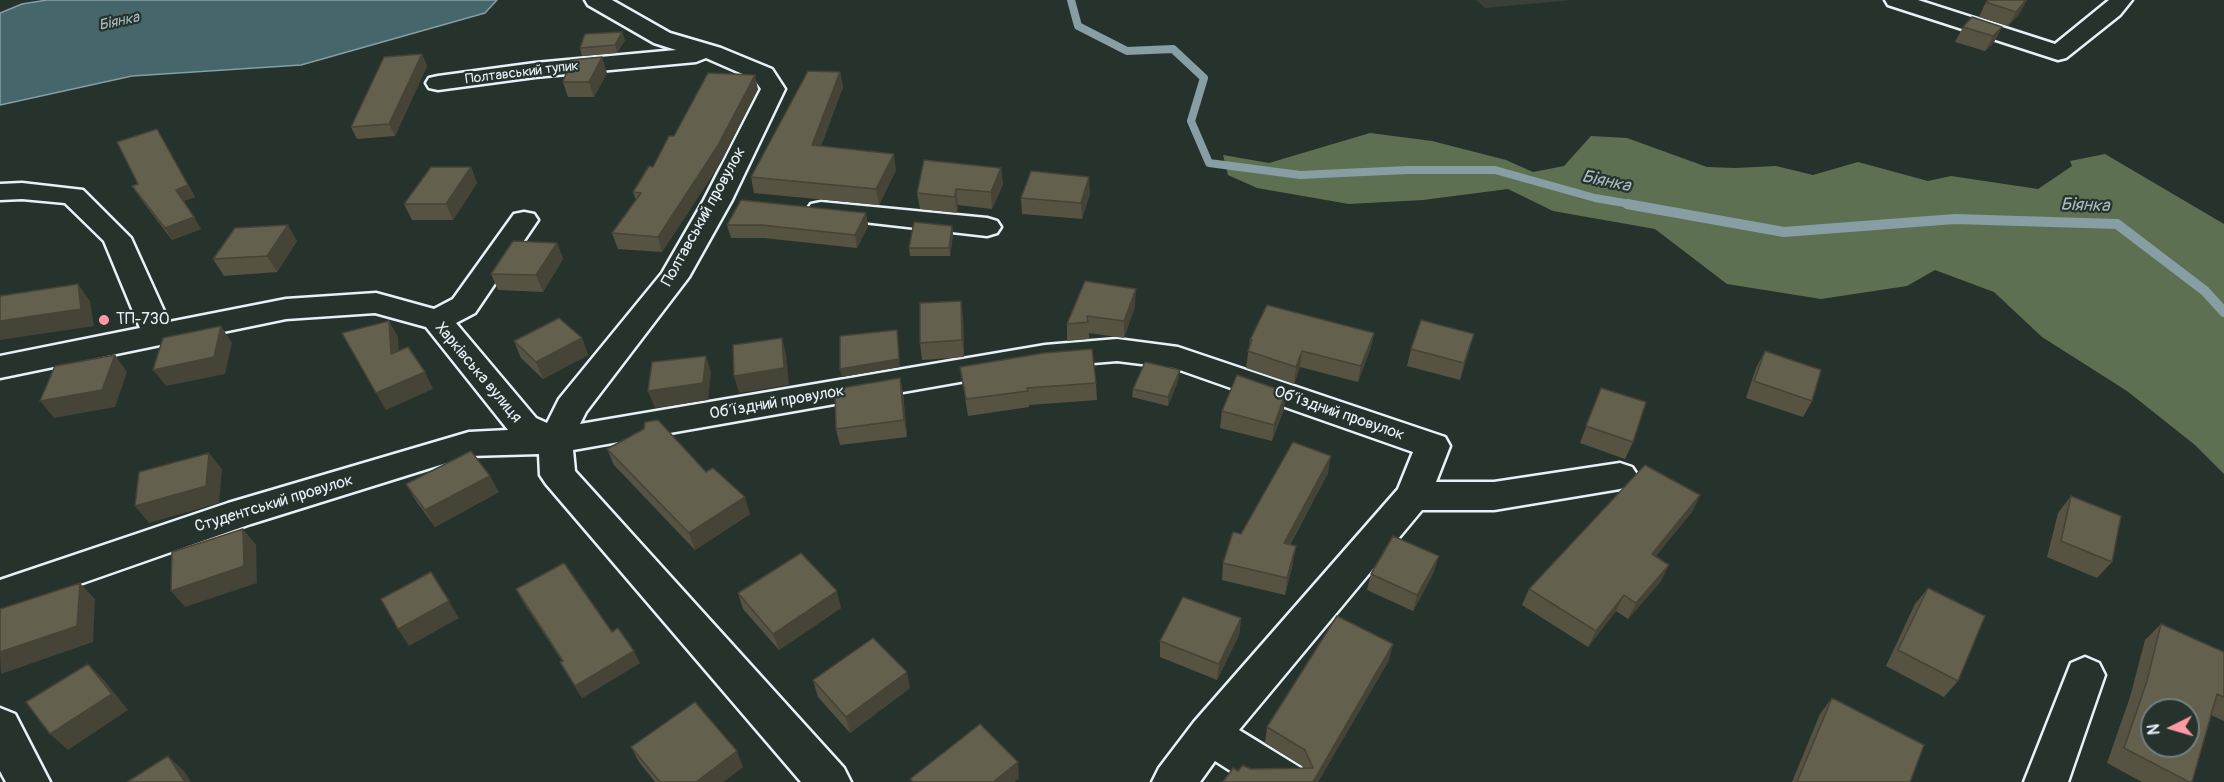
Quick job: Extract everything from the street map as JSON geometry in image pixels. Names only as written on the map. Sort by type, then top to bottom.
[{"type":"street","points":[[596,0],[662,38],[713,53]]},
{"type":"street","points":[[1896,0],[2058,53],[2112,10],[2121,0]]},
{"type":"street","name":"Полтавський провулок","points":[[555,441],[571,407],[674,277],[730,201],[773,89],[764,74],[713,53]]},
{"type":"street","name":"Полтавський тупик","points":[[438,84],[535,70],[713,53]]},
{"type":"street","points":[[0,192],[22,190],[73,196],[117,238],[158,334]]},
{"type":"street","points":[[800,208],[987,227]]},
{"type":"street","points":[[437,320],[464,306],[524,220]]},
{"type":"street","name":"Харківська вулиця","points":[[0,367],[286,309],[376,303],[437,320],[524,427],[555,441]]},
{"type":"street","name":"Обʼїздний провулок","points":[[555,441],[1045,356],[1117,350],[1178,358],[1433,446],[1413,496],[1209,735],[1174,782]]},
{"type":"street","points":[[555,441],[558,475],[829,782]]},
{"type":"street","name":"Студентський провулок","points":[[0,596],[241,513],[469,444],[555,441]]},
{"type":"street","points":[[1413,496],[1494,496],[1620,476]]},
{"type":"street","points":[[2046,782],[2085,675]]},
{"type":"street","points":[[0,727],[28,782]]},
{"type":"street","points":[[1209,735],[1286,782]]},
{"type":"shaded area","points":[[1476,0],[1572,0],[1485,8]]},
{"type":"green space","points":[[1370,133],[1432,141],[1506,160],[1533,172],[1564,166],[1591,136],[1627,138],[1707,167],[1776,166],[1813,175],[1858,162],[1928,181],[1951,176],[2038,189],[2072,166],[2070,161],[2105,154],[2224,224],[2224,474],[2195,445],[2127,391],[2042,337],[1994,292],[1935,270],[1907,286],[1821,299],[1727,284],[1655,229],[1553,211],[1508,189],[1423,200],[1349,204],[1257,188],[1228,175],[1223,155],[1269,163]]},
{"type":"water","points":[[47,0],[497,0],[485,13],[301,65],[132,76],[0,105],[0,13],[22,4]]},
{"type":"building","points":[[1989,0],[2026,0],[2016,12],[1986,2]]},
{"type":"building","points":[[1972,17],[2002,27],[1993,36],[1963,27]]},
{"type":"building","points":[[622,32],[615,45],[580,48],[585,34]]},
{"type":"building","points":[[422,54],[389,124],[351,127],[384,57]]},
{"type":"building","points":[[602,57],[589,82],[563,82],[571,60]]},
{"type":"building","points":[[808,71],[840,72],[812,145],[894,154],[876,189],[751,177]]},
{"type":"building","points":[[708,73],[755,75],[717,147],[658,237],[612,233],[641,193],[633,192],[649,166],[653,167],[669,136],[674,136]]},
{"type":"building","points":[[157,129],[188,185],[176,190],[194,217],[165,228],[132,186],[138,184],[117,142]]},
{"type":"building","points":[[924,160],[1001,168],[991,192],[956,189],[955,197],[917,193]]},
{"type":"building","points":[[431,167],[471,167],[446,204],[404,204]]},
{"type":"building","points":[[1031,171],[1089,177],[1081,203],[1021,198]]},
{"type":"building","points":[[741,200],[866,213],[855,235],[761,225],[727,225]]},
{"type":"building","points":[[914,222],[952,226],[949,248],[909,248]]},
{"type":"building","points":[[288,225],[267,256],[213,259],[235,228]]},
{"type":"building","points":[[513,241],[557,243],[536,275],[491,274]]},
{"type":"building","points":[[1085,281],[1136,289],[1124,321],[1087,316],[1088,322],[1067,324]]},
{"type":"building","points":[[78,284],[81,309],[0,321],[0,296]]},
{"type":"building","points":[[961,301],[962,340],[920,343],[920,303]]},
{"type":"building","points":[[1267,305],[1374,333],[1361,366],[1302,351],[1296,367],[1248,351],[1252,340],[1250,340]]},
{"type":"building","points":[[559,318],[582,338],[536,362],[514,341]]},
{"type":"building","points":[[1421,320],[1474,334],[1464,363],[1411,349]]},
{"type":"building","points":[[389,321],[391,354],[408,347],[425,372],[376,393],[342,333]]},
{"type":"building","points":[[221,326],[214,357],[153,370],[163,338]]},
{"type":"building","points":[[897,330],[899,359],[840,369],[840,336]]},
{"type":"building","points":[[782,338],[784,368],[734,376],[733,345]]},
{"type":"building","points":[[1092,349],[1096,383],[1027,388],[1028,391],[966,399],[960,367],[1044,353]]},
{"type":"building","points":[[1765,351],[1821,370],[1812,401],[1754,381]]},
{"type":"building","points":[[115,355],[102,390],[40,401],[55,366]]},
{"type":"building","points":[[706,356],[703,383],[648,391],[652,362]]},
{"type":"building","points":[[1145,362],[1180,370],[1168,397],[1133,389]]},
{"type":"building","points":[[1237,375],[1286,392],[1274,425],[1222,411]]},
{"type":"building","points":[[900,378],[904,420],[836,429],[835,389]]},
{"type":"building","points":[[1601,388],[1646,402],[1633,442],[1586,426]]},
{"type":"building","points":[[658,420],[706,472],[713,468],[745,497],[689,533],[607,449],[644,429],[645,422]]},
{"type":"building","points":[[1293,442],[1331,456],[1284,543],[1296,546],[1287,578],[1223,563],[1233,532],[1241,534]]},
{"type":"building","points":[[471,451],[490,476],[425,510],[406,484]]},
{"type":"building","points":[[209,453],[206,486],[135,506],[139,472]]},
{"type":"building","points":[[1645,465],[1700,495],[1652,554],[1669,565],[1636,603],[1624,595],[1596,631],[1529,589]]},
{"type":"building","points":[[2071,496],[2121,516],[2112,562],[2061,541]]},
{"type":"building","points":[[243,529],[244,566],[171,591],[172,552]]},
{"type":"building","points":[[1393,536],[1439,556],[1417,595],[1371,574]]},
{"type":"building","points":[[801,553],[837,591],[773,634],[738,593]]},
{"type":"building","points":[[564,563],[612,632],[618,628],[634,651],[575,686],[560,662],[563,661],[516,589]]},
{"type":"building","points":[[431,572],[449,601],[398,629],[381,599]]},
{"type":"building","points":[[80,583],[77,626],[0,652],[0,609]]},
{"type":"building","points":[[1928,588],[1985,616],[1958,681],[1898,650]]},
{"type":"building","points":[[1183,597],[1241,618],[1219,664],[1160,641]]},
{"type":"building","points":[[1337,616],[1393,644],[1313,782],[1223,782],[1233,768],[1238,771],[1243,765],[1250,769],[1313,768],[1305,750],[1267,727]]},
{"type":"building","points":[[2161,624],[2224,652],[2224,697],[2217,694],[2200,754],[2200,698],[2141,698]]},
{"type":"building","points":[[873,638],[907,672],[846,717],[813,680]]},
{"type":"building","points":[[88,664],[112,694],[50,734],[26,702]]},
{"type":"building","points":[[1832,698],[1924,745],[1910,782],[1797,782]]},
{"type":"building","points":[[2140,701],[2140,756],[2124,748]]},
{"type":"building","points":[[695,702],[737,751],[696,782],[660,782],[631,747]]},
{"type":"building","points":[[980,724],[1018,762],[993,782],[913,782],[910,779]]},
{"type":"building","points":[[168,756],[185,782],[127,782]]},
{"type":"building","points":[[2143,758],[2199,758],[2192,782]]},
{"type":"waterway","name":"Біянка","points":[[1071,0],[1078,26],[1127,51],[1173,49],[1204,78],[1191,121],[1209,163],[1300,175],[1407,170],[1495,170],[1595,198],[1636,205]]},
{"type":"waterway","name":"Біянка","points":[[1627,204],[1784,232],[1955,219],[2117,224],[2205,291],[2224,312]]},
{"type":"place","name":"ТП-730","points":[[104,320]]}]
